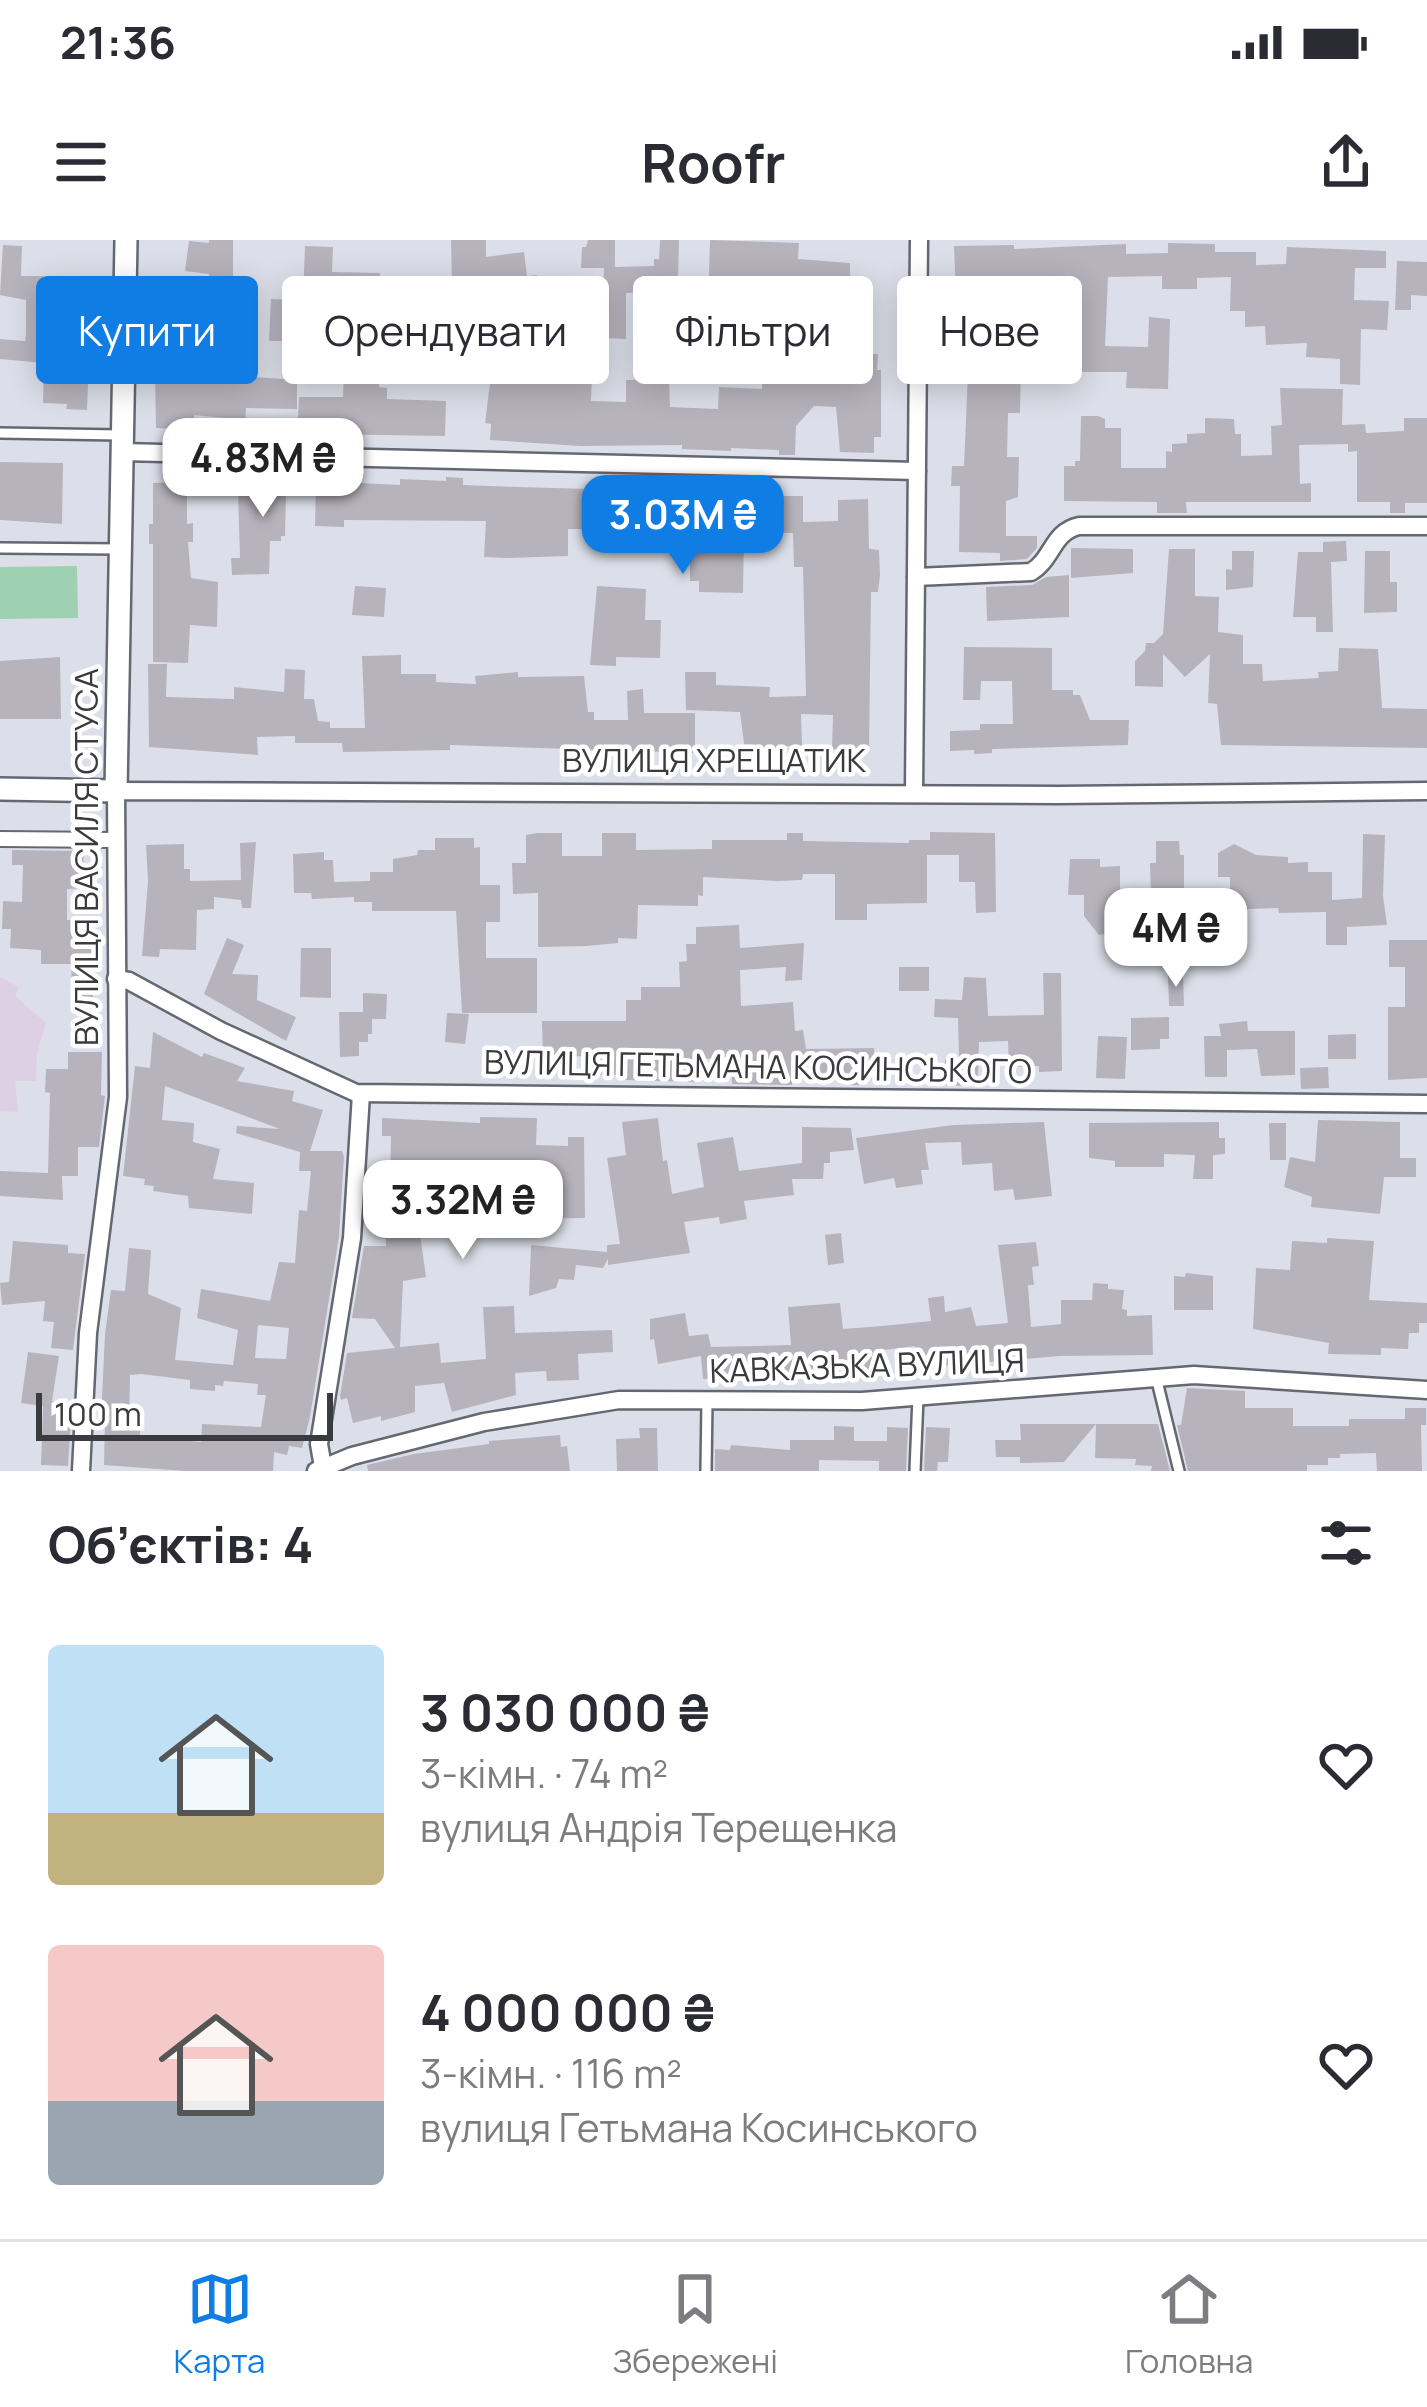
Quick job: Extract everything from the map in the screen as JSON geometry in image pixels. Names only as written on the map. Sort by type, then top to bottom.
[{"type":"street","name":"ВУЛИЦЯ ВАСИЛЯ СТУСА","points":[[81,1471],[88,1333],[118,1096],[115,840],[126,240]]},
{"type":"street","points":[[914,791],[920,240]]},
{"type":"street","points":[[122,443],[917,471]]},
{"type":"street","points":[[916,577],[1031,572],[1073,526],[1427,526]]},
{"type":"street","name":"ВУЛИЦЯ ХРЕЩАТИК","points":[[0,789],[1082,795],[1427,791]]},
{"type":"street","points":[[0,838],[115,840]]},
{"type":"street","name":"ВУЛИЦЯ ГЕТЬМАНА КОСИНСЬКОГО","points":[[116,979],[129,981],[221,1031],[361,1094],[1427,1104]]},
{"type":"street","points":[[320,1469],[352,1238],[361,1094]]},
{"type":"street","name":"КАВКАЗЬКА ВУЛИЦЯ","points":[[320,1469],[352,1456],[521,1415],[620,1400],[806,1402],[1208,1375],[1427,1390]]},
{"type":"lane","points":[[0,433],[122,443]]},
{"type":"lane","points":[[0,548],[120,549]]},
{"type":"lane","points":[[1156,1377],[1179,1471]]},
{"type":"lane","points":[[915,1471],[918,1397]]},
{"type":"lane","points":[[706,1471],[707,1402]]},
{"type":"shaded area","points":[[0,977],[19,987],[15,996],[46,1023],[37,1053],[36,1081],[15,1081],[18,1112],[0,1111]]},
{"type":"green space","points":[[77,566],[78,618],[0,619],[0,567]]},
{"type":"building","points":[[233,240],[233,276],[185,271],[189,241]]},
{"type":"building","points":[[451,240],[486,240],[486,257],[524,252],[527,276],[452,276]]},
{"type":"building","points":[[588,240],[615,240],[615,267],[654,266],[660,240],[679,240],[678,276],[633,276],[633,293],[626,293],[626,339],[609,338],[609,276],[604,276],[604,268],[581,268],[582,247]]},
{"type":"building","points":[[710,240],[799,243],[798,259],[850,263],[850,276],[709,276]]},
{"type":"building","points":[[1168,243],[1215,244],[1215,252],[1256,252],[1256,265],[1286,264],[1287,247],[1386,251],[1386,268],[1355,268],[1354,300],[1389,301],[1387,330],[1361,329],[1360,385],[1340,384],[1340,359],[1306,357],[1307,343],[1266,345],[1265,326],[1245,327],[1245,311],[1230,311],[1231,277],[1197,278],[1197,289],[1162,289],[1162,276],[1108,277],[1105,346],[1148,347],[1149,317],[1170,319],[1168,389],[1126,388],[1127,372],[1082,372],[1082,276],[955,276],[954,246],[1014,245],[1014,249],[1126,244],[1126,254],[1168,253]]},
{"type":"building","points":[[3,245],[22,246],[21,276],[36,276],[36,362],[0,359],[0,339],[25,341],[26,300],[0,295]]},
{"type":"building","points":[[305,246],[333,247],[332,272],[380,273],[304,276]]},
{"type":"building","points":[[1397,261],[1427,262],[1427,296],[1411,295],[1411,310],[1395,310]]},
{"type":"building","points":[[271,299],[282,299],[282,341],[269,341]]},
{"type":"building","points":[[873,354],[878,354],[881,437],[874,437],[874,453],[840,452],[836,407],[814,406],[796,426],[795,455],[779,455],[779,450],[682,449],[682,445],[580,446],[490,440],[491,424],[485,423],[490,384],[592,384],[591,401],[626,402],[626,380],[633,380],[633,384],[669,384],[670,407],[718,409],[719,387],[762,389],[762,384],[873,384]]},
{"type":"building","points":[[258,377],[297,384],[297,409],[246,408],[245,435],[225,435],[225,418],[194,415],[194,435],[156,428],[155,384],[258,384]]},
{"type":"building","points":[[43,384],[88,384],[87,410],[43,403]]},
{"type":"building","points":[[343,384],[379,384],[387,388],[387,399],[446,401],[445,436],[297,437],[299,397],[343,397]]},
{"type":"building","points":[[968,384],[1021,384],[1020,413],[1008,413],[1007,457],[1019,457],[1018,497],[1006,501],[1006,536],[1037,536],[1037,548],[1027,559],[1000,561],[1000,553],[959,552],[960,486],[951,486],[952,466],[964,466]]},
{"type":"building","points":[[1280,388],[1343,389],[1342,425],[1365,424],[1366,433],[1404,431],[1404,418],[1427,418],[1427,503],[1405,503],[1405,513],[1390,513],[1390,502],[1357,502],[1357,451],[1348,452],[1348,444],[1299,445],[1300,484],[1311,483],[1311,502],[1186,502],[1187,513],[1157,513],[1157,502],[1064,501],[1064,466],[1080,461],[1081,416],[1098,416],[1105,419],[1105,428],[1121,428],[1121,468],[1166,468],[1166,451],[1172,452],[1172,444],[1187,443],[1187,434],[1205,433],[1205,418],[1234,419],[1235,434],[1241,434],[1241,456],[1272,455],[1271,426],[1282,425]]},
{"type":"building","points":[[0,462],[63,463],[62,524],[0,520]]},
{"type":"building","points":[[245,476],[308,476],[308,492],[286,492],[285,536],[270,541],[269,574],[232,575],[231,558],[240,558],[238,490],[245,490]]},
{"type":"building","points":[[446,477],[463,478],[463,485],[518,487],[659,491],[659,484],[679,485],[677,524],[710,525],[710,513],[746,514],[746,496],[803,496],[803,522],[838,521],[838,500],[868,499],[869,549],[879,550],[880,575],[878,592],[871,592],[869,752],[832,749],[833,715],[801,714],[802,746],[785,746],[785,753],[765,753],[745,751],[740,712],[686,710],[685,672],[716,672],[716,685],[770,687],[769,697],[806,696],[803,567],[794,567],[793,533],[744,532],[743,593],[699,592],[699,581],[690,581],[690,558],[670,556],[671,531],[624,530],[624,543],[600,542],[601,529],[568,529],[568,556],[506,558],[484,557],[486,521],[344,520],[344,527],[315,526],[316,481],[400,485],[400,479],[446,481]]},
{"type":"building","points":[[187,482],[187,524],[193,523],[193,542],[188,542],[191,578],[218,582],[217,627],[190,625],[188,663],[153,662],[149,524],[153,524],[153,483]]},
{"type":"building","points":[[1346,541],[1347,561],[1331,562],[1333,632],[1316,632],[1316,617],[1293,617],[1298,552],[1323,552],[1323,542]]},
{"type":"building","points":[[1071,548],[1133,549],[1133,573],[1071,578]]},
{"type":"building","points":[[1169,549],[1195,549],[1195,596],[1219,597],[1218,632],[1243,635],[1243,664],[1262,664],[1263,681],[1319,678],[1318,672],[1338,671],[1339,648],[1378,649],[1382,708],[1427,709],[1427,748],[1221,745],[1217,704],[1208,703],[1210,654],[1185,677],[1163,654],[1163,687],[1135,686],[1135,661],[1146,643],[1154,643],[1163,634]]},
{"type":"building","points":[[1232,551],[1254,551],[1253,587],[1226,590]]},
{"type":"building","points":[[1365,551],[1390,551],[1397,612],[1364,613]]},
{"type":"building","points":[[1069,575],[1069,617],[987,621],[986,587],[1032,585],[1046,577]]},
{"type":"building","points":[[355,586],[386,588],[384,617],[352,615]]},
{"type":"building","points":[[597,586],[646,589],[645,620],[661,620],[660,658],[616,657],[616,666],[590,665]]},
{"type":"building","points":[[964,647],[1052,648],[1052,690],[1073,690],[1073,695],[1080,695],[1090,720],[1129,720],[1128,745],[992,749],[992,753],[974,754],[974,750],[950,751],[950,731],[980,730],[980,724],[1013,724],[1012,681],[981,681],[980,700],[963,700]]},
{"type":"building","points":[[401,655],[401,674],[436,674],[436,682],[476,684],[475,676],[518,672],[518,677],[584,676],[588,712],[594,712],[594,720],[628,720],[627,691],[643,689],[644,713],[695,713],[695,753],[450,745],[450,750],[343,752],[342,743],[295,743],[295,736],[257,737],[258,755],[149,747],[148,664],[167,664],[166,697],[234,699],[234,687],[284,692],[285,669],[305,670],[304,699],[314,699],[318,721],[330,722],[330,728],[365,728],[362,656]]},
{"type":"building","points":[[60,657],[61,719],[0,719],[0,661]]},
{"type":"building","points":[[930,832],[995,833],[996,912],[976,913],[975,882],[959,882],[959,855],[927,855],[927,903],[867,904],[867,920],[835,920],[835,874],[803,874],[802,880],[778,881],[703,877],[698,906],[638,905],[637,939],[618,938],[618,943],[587,946],[538,947],[538,893],[513,894],[512,863],[526,863],[526,835],[538,833],[562,833],[562,856],[602,856],[602,833],[636,833],[636,850],[712,849],[712,840],[787,840],[787,833],[803,833],[803,841],[909,843],[930,840]]},
{"type":"building","points":[[1363,834],[1385,835],[1387,925],[1347,927],[1347,945],[1326,945],[1326,912],[1247,909],[1247,934],[1231,933],[1230,877],[1218,877],[1218,853],[1234,844],[1256,855],[1288,857],[1288,863],[1308,862],[1308,872],[1332,872],[1332,900],[1362,898]]},
{"type":"building","points":[[435,838],[474,838],[474,848],[480,847],[480,885],[500,885],[500,922],[486,922],[486,958],[537,958],[537,1013],[462,1013],[456,911],[372,911],[372,902],[354,902],[354,897],[312,899],[311,893],[294,893],[293,854],[324,852],[324,860],[333,860],[334,882],[370,881],[370,872],[393,872],[393,859],[435,850]]},
{"type":"building","points":[[1156,841],[1179,841],[1180,855],[1184,855],[1184,906],[1120,910],[1120,931],[1099,935],[1084,916],[1084,895],[1068,895],[1070,859],[1100,859],[1100,867],[1120,866],[1120,895],[1151,894],[1150,863],[1156,863]]},
{"type":"building","points":[[256,842],[251,908],[242,908],[241,900],[214,897],[214,909],[197,910],[196,950],[160,949],[159,957],[142,956],[146,845],[184,844],[184,869],[190,869],[190,881],[241,880],[240,843]]},
{"type":"building","points":[[12,850],[83,851],[85,888],[67,889],[67,920],[92,920],[93,1004],[73,1006],[71,964],[41,964],[41,950],[10,948],[11,929],[2,929],[3,901],[22,902],[23,865],[12,865]]},
{"type":"building","points":[[739,925],[740,948],[804,943],[802,980],[785,981],[786,967],[740,970],[741,1006],[793,1002],[795,1031],[803,1030],[806,1049],[874,1048],[875,1076],[863,1076],[863,1085],[792,1078],[792,1085],[732,1084],[731,1058],[696,1059],[697,1082],[624,1080],[624,1075],[597,1075],[597,1069],[591,1069],[591,1056],[543,1057],[542,1021],[626,1021],[626,1000],[641,1000],[641,987],[680,987],[679,962],[687,961],[686,944],[696,944],[696,927]]},
{"type":"building","points":[[227,938],[244,945],[232,974],[258,975],[257,1000],[296,1017],[286,1041],[204,994]]},
{"type":"building","points":[[1389,940],[1427,940],[1427,1078],[1388,1080],[1388,1007],[1405,1007],[1405,967],[1389,967]]},
{"type":"building","points":[[301,948],[331,948],[331,998],[300,997]]},
{"type":"building","points":[[899,967],[929,967],[929,991],[899,991]]},
{"type":"building","points":[[1043,973],[1061,973],[1062,1071],[1009,1067],[1008,1041],[979,1042],[978,1078],[969,1077],[969,1086],[943,1085],[945,1060],[959,1060],[958,1018],[934,1017],[935,999],[962,1000],[964,977],[986,978],[988,1016],[1044,1015]]},
{"type":"building","points":[[1183,973],[1184,1006],[1169,1006],[1168,974]]},
{"type":"building","points":[[363,993],[387,994],[386,1019],[372,1019],[372,1034],[368,1042],[359,1042],[359,1056],[340,1057],[339,1012],[363,1012]]},
{"type":"building","points":[[447,1013],[469,1014],[465,1044],[445,1042]]},
{"type":"building","points":[[1169,1017],[1169,1039],[1160,1039],[1160,1049],[1131,1050],[1131,1018]]},
{"type":"building","points":[[1247,1021],[1248,1031],[1295,1031],[1295,1075],[1261,1076],[1257,1049],[1227,1050],[1227,1077],[1205,1077],[1204,1036],[1221,1036],[1219,1024]]},
{"type":"building","points":[[153,1032],[202,1057],[204,1053],[245,1068],[237,1081],[294,1091],[292,1101],[323,1110],[310,1151],[342,1151],[344,1157],[339,1237],[310,1417],[302,1448],[289,1446],[287,1455],[274,1452],[273,1471],[104,1465],[105,1334],[111,1290],[125,1291],[129,1248],[151,1250],[148,1294],[181,1308],[175,1360],[233,1365],[238,1330],[197,1318],[201,1289],[270,1301],[279,1262],[295,1263],[299,1210],[307,1211],[311,1171],[299,1171],[300,1152],[236,1133],[237,1126],[280,1129],[165,1086],[162,1120],[194,1123],[193,1142],[220,1149],[213,1179],[254,1183],[252,1214],[189,1208],[188,1196],[153,1191],[154,1186],[144,1185],[145,1179],[123,1176],[135,1066],[150,1068]],"holes":[[[258,1325],[289,1328],[286,1359],[255,1358]],[[130,1375],[190,1380],[190,1389],[215,1391],[215,1385],[223,1386],[224,1381],[258,1384],[257,1395],[266,1395],[261,1427],[202,1424],[201,1442],[140,1436],[140,1424],[129,1424]]]},
{"type":"building","points":[[1356,1034],[1356,1059],[1328,1059],[1328,1035]]},
{"type":"building","points":[[1098,1036],[1127,1037],[1125,1079],[1096,1078]]},
{"type":"building","points":[[68,1052],[102,1052],[101,1095],[105,1096],[99,1147],[78,1147],[78,1176],[62,1176],[63,1200],[0,1196],[0,1171],[48,1173],[46,1069],[68,1069]]},
{"type":"building","points":[[1328,1067],[1329,1088],[1301,1089],[1300,1068]]},
{"type":"building","points":[[480,1117],[537,1118],[536,1145],[568,1146],[568,1137],[584,1137],[585,1218],[481,1219],[481,1198],[461,1200],[459,1176],[424,1177],[426,1219],[418,1220],[426,1277],[403,1281],[400,1347],[439,1343],[441,1363],[486,1359],[483,1307],[514,1306],[515,1333],[612,1330],[613,1352],[578,1354],[579,1380],[547,1381],[546,1371],[515,1373],[516,1395],[452,1412],[444,1383],[415,1386],[415,1412],[353,1423],[347,1398],[340,1396],[347,1353],[395,1348],[375,1319],[352,1318],[364,1246],[386,1246],[384,1188],[390,1188],[391,1136],[382,1136],[382,1118],[480,1123]]},
{"type":"building","points":[[658,1118],[672,1194],[704,1187],[697,1143],[733,1137],[739,1171],[802,1163],[802,1127],[851,1128],[854,1150],[830,1152],[823,1179],[792,1179],[794,1195],[744,1201],[747,1219],[720,1224],[719,1217],[684,1222],[690,1253],[608,1265],[608,1259],[603,1268],[576,1265],[574,1280],[559,1279],[556,1288],[529,1296],[531,1245],[607,1252],[607,1245],[620,1244],[607,1158],[626,1155],[622,1122]]},
{"type":"building","points":[[1318,1120],[1400,1122],[1400,1158],[1416,1158],[1416,1177],[1384,1177],[1380,1214],[1311,1207],[1312,1197],[1284,1187],[1290,1157],[1315,1162]]},
{"type":"building","points":[[1044,1122],[1052,1196],[1015,1200],[1013,1189],[994,1191],[992,1163],[962,1165],[961,1142],[925,1143],[929,1170],[921,1170],[923,1184],[896,1188],[894,1178],[864,1184],[856,1138],[953,1125]]},
{"type":"building","points":[[1219,1122],[1225,1154],[1213,1155],[1213,1179],[1193,1179],[1195,1155],[1164,1154],[1164,1167],[1115,1167],[1115,1161],[1089,1158],[1089,1123]]},
{"type":"building","points":[[1269,1123],[1286,1123],[1286,1160],[1270,1160]]},
{"type":"building","points":[[841,1233],[844,1263],[828,1265],[825,1235]]},
{"type":"building","points":[[1327,1238],[1374,1241],[1369,1300],[1427,1303],[1427,1323],[1419,1323],[1419,1333],[1409,1333],[1408,1349],[1381,1348],[1381,1355],[1328,1354],[1329,1343],[1253,1329],[1256,1268],[1290,1270],[1292,1241],[1327,1243]]},
{"type":"building","points":[[13,1241],[68,1245],[68,1253],[85,1254],[73,1350],[51,1348],[54,1322],[43,1321],[45,1301],[2,1305],[0,1283],[9,1282]]},
{"type":"building","points":[[1036,1242],[1039,1266],[1032,1267],[1034,1285],[1028,1285],[1031,1327],[1061,1324],[1061,1300],[1092,1300],[1093,1283],[1108,1284],[1108,1289],[1124,1290],[1122,1309],[1127,1316],[1152,1315],[1153,1355],[1059,1356],[917,1368],[915,1346],[876,1351],[877,1370],[703,1379],[701,1356],[658,1364],[654,1339],[650,1340],[650,1319],[685,1313],[689,1336],[708,1334],[711,1347],[791,1345],[788,1307],[840,1303],[843,1329],[931,1321],[928,1298],[944,1296],[945,1312],[971,1307],[976,1326],[1008,1323],[998,1245]]},
{"type":"building","points":[[1186,1273],[1213,1276],[1213,1310],[1174,1310],[1174,1276],[1185,1277]]},
{"type":"building","points":[[28,1352],[59,1356],[52,1401],[72,1404],[68,1466],[41,1465],[43,1406],[21,1403]]},
{"type":"building","points":[[1187,1388],[1245,1391],[1245,1408],[1293,1408],[1293,1426],[1405,1419],[1405,1408],[1426,1408],[1426,1425],[1421,1425],[1422,1471],[1377,1471],[1376,1453],[1340,1454],[1340,1458],[1328,1458],[1328,1465],[1307,1465],[1307,1471],[1188,1471],[1177,1425],[1181,1425]]},
{"type":"building","points":[[1020,1424],[1096,1424],[1064,1462],[1020,1463],[1020,1457],[996,1457],[995,1440],[1021,1440]]},
{"type":"building","points":[[1096,1424],[1158,1424],[1170,1471],[1151,1471],[1152,1466],[1135,1465],[1136,1459],[1095,1458]]},
{"type":"building","points":[[834,1426],[854,1427],[854,1441],[887,1441],[887,1427],[908,1428],[906,1471],[879,1471],[879,1461],[819,1460],[819,1471],[715,1471],[715,1449],[730,1450],[731,1445],[790,1450],[790,1440],[834,1440]]},
{"type":"building","points":[[926,1427],[950,1428],[948,1462],[938,1462],[937,1471],[924,1471]]},
{"type":"building","points":[[639,1428],[657,1428],[658,1471],[617,1471],[616,1439],[640,1438]]},
{"type":"building","points":[[560,1435],[561,1447],[567,1446],[570,1471],[368,1471],[367,1465],[414,1454]]}]
